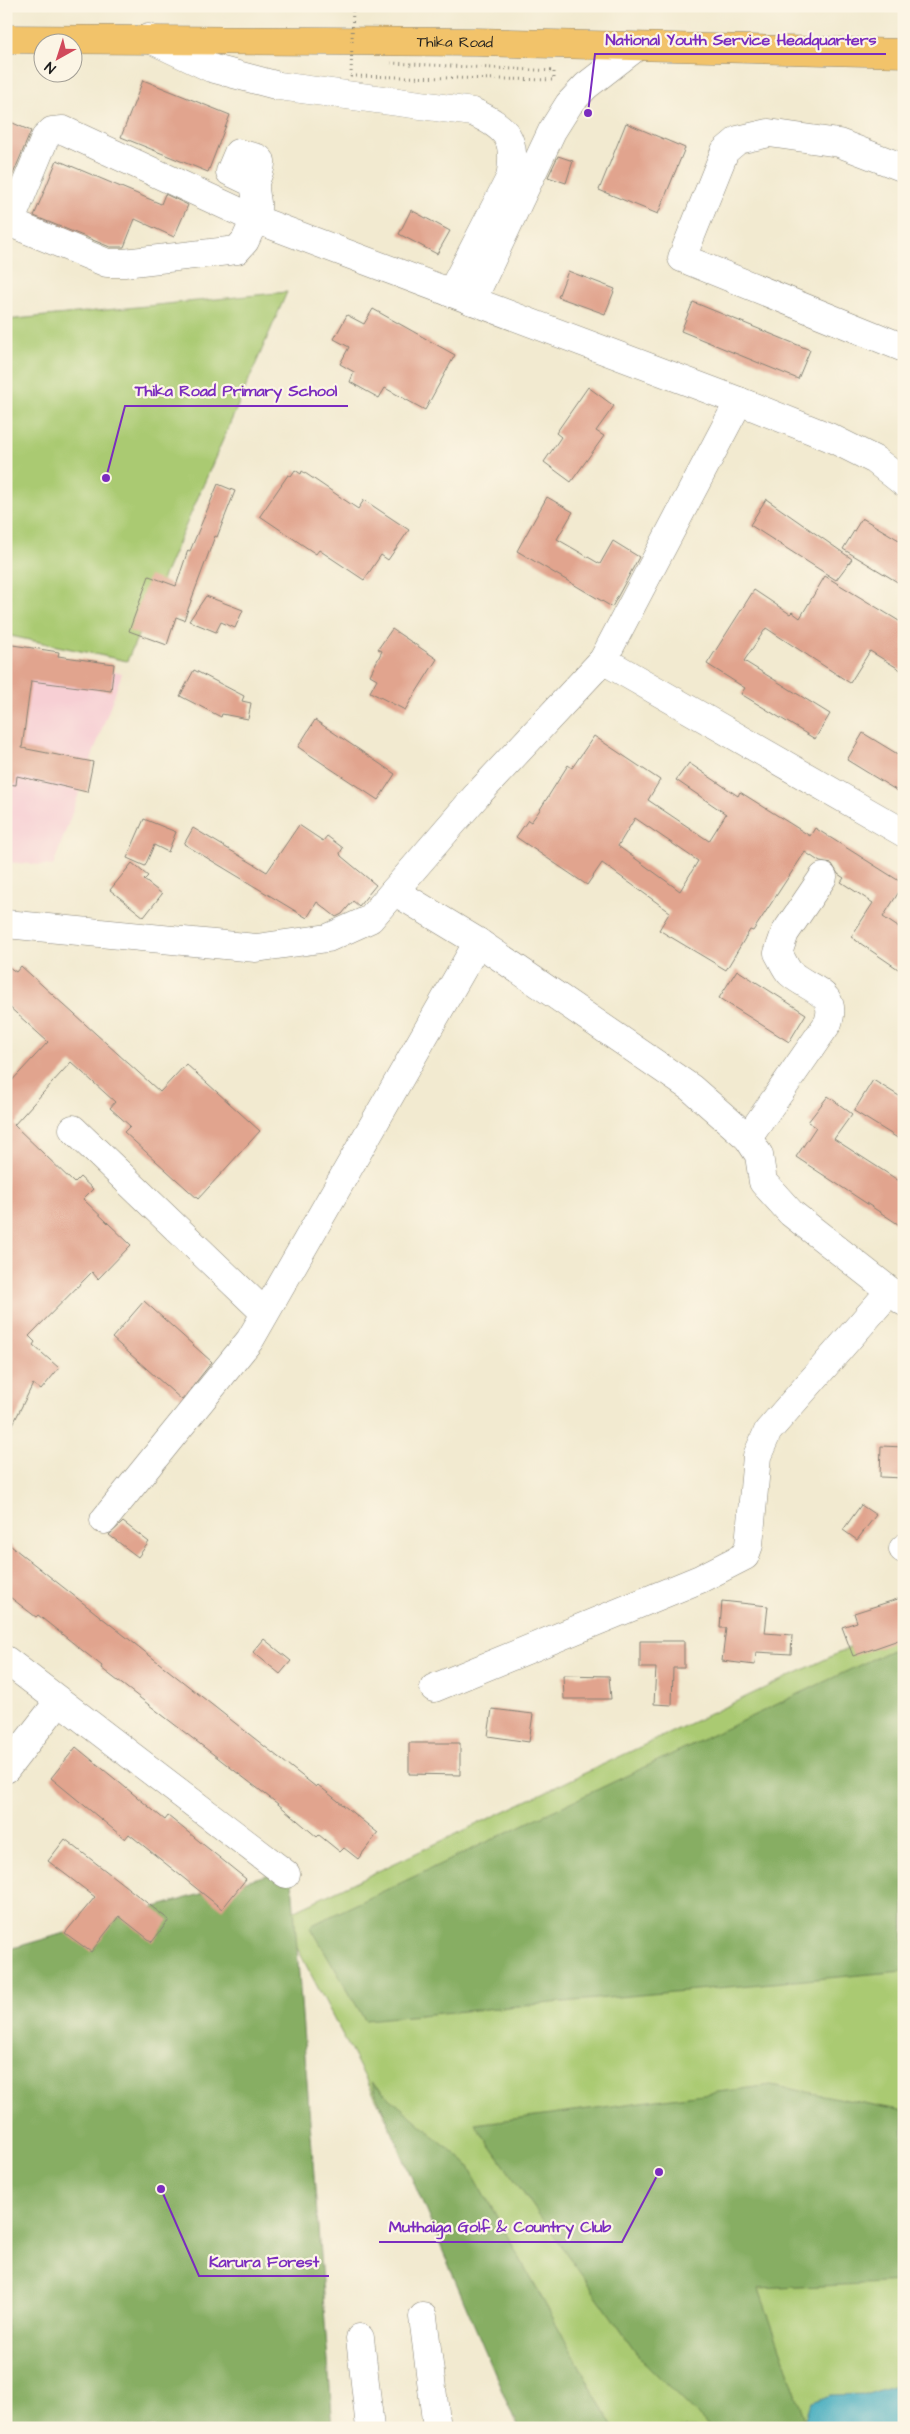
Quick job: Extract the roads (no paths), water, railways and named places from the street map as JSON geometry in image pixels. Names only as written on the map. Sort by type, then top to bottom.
[{"type":"main road","name":"Thika Road","points":[[6,39],[148,38],[476,42],[635,48],[904,53]]},
{"type":"street","points":[[148,38],[211,68],[279,86],[473,112],[496,122],[508,136],[513,160],[510,178],[462,297]]},
{"type":"street","points":[[462,297],[552,131],[570,104],[586,86],[635,48]]},
{"type":"street","points":[[255,184],[259,203],[255,219],[245,241],[237,250],[124,263],[106,263],[8,222],[45,138],[52,131],[63,130],[255,219],[739,401],[829,437],[875,460],[904,483]]},
{"type":"street","points":[[904,168],[839,143],[769,133],[738,140],[725,151],[682,258],[904,348]]},
{"type":"street","points":[[6,924],[256,948],[328,938],[370,919],[477,795],[603,660],[739,401]]},
{"type":"street","points":[[603,660],[904,833]]},
{"type":"street","points":[[748,1138],[828,1023],[833,1011],[829,1000],[789,972],[778,953],[785,933],[823,877]]},
{"type":"street","points":[[394,891],[478,942],[691,1088],[748,1138],[759,1155],[763,1182],[772,1194],[791,1213],[897,1297],[768,1431],[757,1456],[749,1545],[745,1556],[700,1579],[434,1688]]},
{"type":"street","points":[[104,1520],[250,1340],[478,942]]},
{"type":"street","points":[[73,1130],[265,1313]]},
{"type":"street","points":[[6,1660],[286,1874]]},
{"type":"street","points":[[6,1769],[58,1701]]},
{"type":"street","points":[[423,2317],[437,2428]]},
{"type":"street","points":[[360,2338],[370,2428]]},
{"type":"water","points":[[904,2383],[904,2428],[805,2428],[804,2425],[811,2402],[831,2395],[868,2394]]},
{"type":"place","name":"National Youth Service Headquarters","points":[[588,113]]},
{"type":"place","name":"Thika Road Primary School","points":[[106,478]]},
{"type":"place","name":"Muthaiga Golf & Country Club","points":[[659,2172]]},
{"type":"place","name":"Karura Forest","points":[[161,2189]]}]
